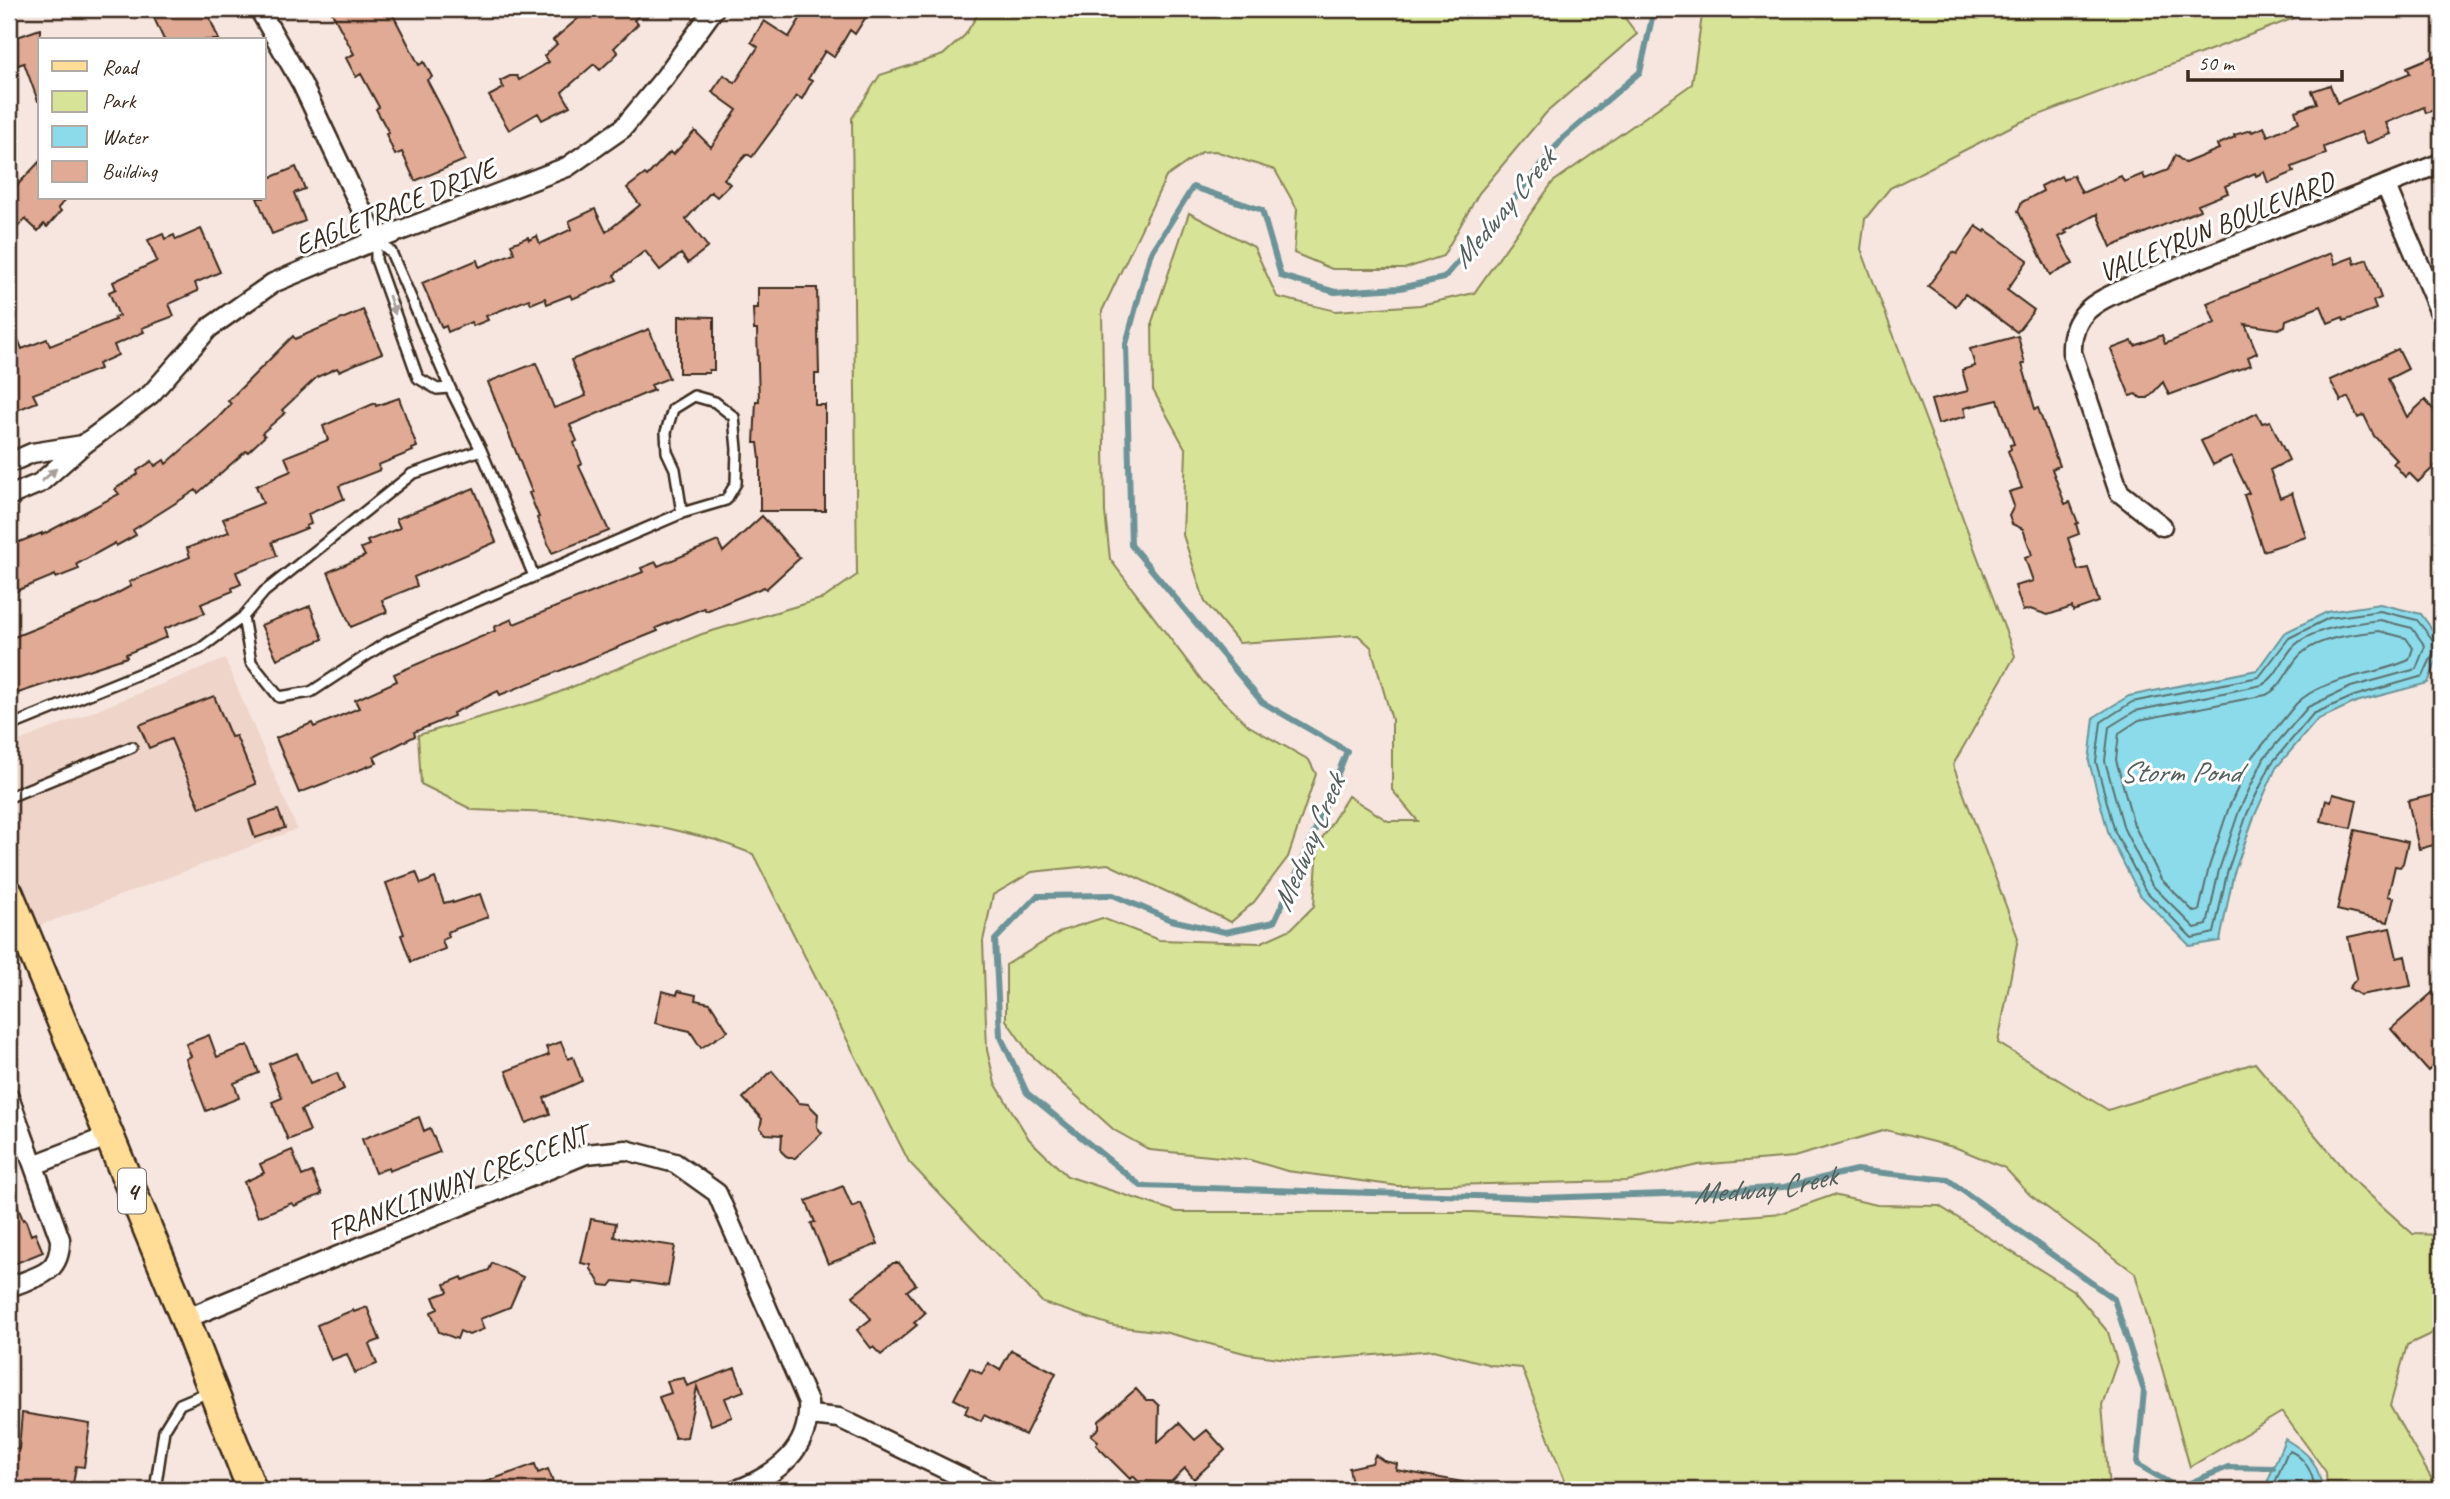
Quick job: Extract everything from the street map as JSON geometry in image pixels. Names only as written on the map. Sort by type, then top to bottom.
[{"type":"main road","name":"4","points":[[9,894],[185,1319],[252,1490]]},
{"type":"street","points":[[259,9],[302,84],[376,240]]},
{"type":"street","name":"EAGLETRACE DRIVE","points":[[9,496],[40,483],[83,445],[151,394],[209,328],[273,284],[376,240],[567,167],[624,128],[714,9]]},
{"type":"street","name":"VALLEYRUN BOULEVARD","points":[[2162,526],[2119,492],[2072,353],[2071,338],[2090,305],[2123,289],[2441,163]]},
{"type":"street","points":[[2386,186],[2441,315]]},
{"type":"street","name":"EAGLETRACE DRIVE","points":[[9,463],[32,453],[83,445]]},
{"type":"street","points":[[9,1097],[61,1239],[58,1261],[50,1271],[9,1287]]},
{"type":"street","points":[[34,1165],[109,1136]]},
{"type":"street","name":"FRANKLINWAY CRESCENT","points":[[185,1319],[586,1154],[626,1150],[675,1163],[717,1193],[808,1402],[809,1415]]},
{"type":"street","points":[[737,1490],[766,1479],[792,1456],[804,1434],[809,1415],[839,1418],[988,1490]]},
{"type":"lane","points":[[376,240],[376,260],[418,378],[438,389],[450,388]]},
{"type":"lane","points":[[376,240],[391,252],[450,388],[481,450],[534,576]]},
{"type":"lane","points":[[243,617],[251,662],[279,697],[311,692],[384,645],[449,612],[682,513],[726,500],[736,483],[734,417],[715,402],[694,397],[673,409],[666,432],[667,452],[675,469],[682,513]]},
{"type":"lane","points":[[10,726],[200,649],[243,617],[264,592],[412,474],[481,450]]},
{"type":"lane","points":[[9,797],[132,747]]},
{"type":"lane","points":[[155,1490],[164,1430],[180,1404],[212,1390]]},
{"type":"shaded area","points":[[225,659],[297,829],[36,927],[9,858],[9,745]]},
{"type":"green space","points":[[981,9],[1618,9],[1637,34],[1546,113],[1479,193],[1443,256],[1404,269],[1332,269],[1294,253],[1297,209],[1275,170],[1215,151],[1202,152],[1166,177],[1102,311],[1105,512],[1110,559],[1203,682],[1249,726],[1309,760],[1316,774],[1288,857],[1254,902],[1231,922],[1108,864],[1032,872],[993,895],[983,941],[987,1050],[995,1083],[1029,1139],[1067,1176],[1177,1212],[1472,1212],[1673,1222],[1782,1213],[1833,1195],[1877,1205],[1939,1206],[2074,1291],[2108,1332],[2117,1362],[2102,1405],[2109,1488],[2115,1490],[1568,1490],[1522,1368],[1491,1365],[1434,1350],[1303,1361],[1248,1354],[1164,1332],[1114,1326],[1043,1303],[909,1162],[753,854],[716,840],[661,827],[579,814],[473,810],[421,784],[418,735],[540,700],[702,634],[824,598],[857,575],[852,118],[880,75],[943,55],[965,35]]},
{"type":"green space","points":[[1703,9],[2318,9],[2018,123],[1890,188],[1865,219],[1861,249],[2015,656],[1953,765],[2018,938],[1998,1043],[2108,1110],[2255,1063],[2351,1178],[2413,1234],[2441,1235],[2441,1329],[2407,1345],[2390,1406],[2438,1490],[2327,1490],[2326,1472],[2282,1412],[2190,1467],[2135,1273],[2030,1195],[2005,1168],[1957,1148],[1886,1130],[1794,1157],[1698,1165],[1627,1181],[1398,1186],[1287,1171],[1250,1160],[1150,1150],[1114,1130],[1029,1053],[1006,1020],[1006,965],[1062,931],[1102,918],[1159,940],[1260,943],[1291,929],[1314,906],[1318,845],[1348,796],[1388,821],[1418,821],[1392,790],[1392,720],[1371,647],[1358,635],[1239,643],[1205,602],[1183,535],[1186,450],[1153,390],[1152,322],[1189,213],[1254,247],[1277,297],[1336,311],[1420,305],[1474,293],[1553,182],[1692,84]]},
{"type":"water","name":"Storm Pond","points":[[2380,604],[2421,614],[2435,634],[2440,647],[2428,683],[2356,702],[2317,720],[2276,768],[2254,817],[2233,876],[2220,941],[2190,946],[2140,895],[2109,835],[2089,762],[2094,717],[2129,696],[2257,670],[2284,633],[2327,612]]},
{"type":"water","points":[[2285,1439],[2311,1459],[2318,1472],[2322,1490],[2264,1490]]},
{"type":"building","points":[[150,9],[206,9],[218,38],[163,38]]},
{"type":"building","points":[[330,9],[390,9],[419,65],[424,62],[432,77],[427,80],[465,160],[415,181],[402,152],[395,155],[386,134],[389,133],[376,109],[379,107],[361,74],[356,77],[346,58],[354,54]]},
{"type":"building","points":[[589,9],[645,9],[634,20],[638,24],[614,48],[618,53],[600,70],[594,64],[562,92],[570,106],[542,120],[538,113],[509,130],[489,96],[504,88],[500,81],[510,76],[517,76],[519,80],[549,62],[544,56],[557,44],[553,40]]},
{"type":"building","points":[[806,9],[871,9],[855,34],[850,30],[834,57],[825,51],[808,79],[812,81],[802,99],[797,96],[752,157],[747,154],[724,179],[730,184],[717,197],[711,192],[686,219],[708,247],[688,263],[681,254],[660,270],[645,251],[614,275],[617,280],[572,299],[570,295],[547,304],[545,298],[531,304],[529,299],[486,316],[488,320],[473,326],[471,322],[448,332],[446,326],[442,328],[422,283],[477,260],[479,267],[514,253],[511,244],[528,237],[529,240],[537,236],[540,244],[572,229],[569,221],[595,209],[606,232],[640,205],[627,188],[645,174],[647,176],[670,152],[673,155],[695,131],[711,147],[737,110],[712,92],[724,75],[735,83],[758,47],[751,42],[764,21],[789,37]]},
{"type":"building","points":[[40,29],[38,101],[24,63],[9,68],[9,40]]},
{"type":"building","points":[[2441,53],[2441,107],[2426,113],[2424,107],[2386,123],[2391,134],[2366,144],[2361,132],[2324,147],[2326,154],[2292,167],[2294,172],[2268,183],[2264,172],[2256,176],[2255,173],[2225,186],[2228,193],[2198,205],[2200,210],[2111,247],[2097,214],[2059,237],[2073,264],[2050,275],[2018,211],[2022,202],[2043,191],[2041,186],[2061,176],[2063,180],[2073,175],[2082,193],[2121,176],[2124,182],[2143,174],[2145,179],[2168,170],[2175,155],[2185,163],[2219,149],[2217,145],[2235,137],[2234,135],[2264,127],[2268,136],[2299,122],[2295,111],[2317,103],[2312,91],[2330,85],[2337,103],[2410,73],[2407,67]]},
{"type":"building","points":[[38,163],[38,200],[65,200],[58,208],[61,211],[47,227],[44,224],[38,231],[25,219],[9,236],[9,194]]},
{"type":"building","points":[[296,167],[305,189],[294,193],[305,221],[272,234],[258,200],[266,200],[266,179]]},
{"type":"building","points":[[1976,226],[1985,232],[1986,230],[2028,260],[2007,290],[2034,310],[2017,332],[1965,294],[1956,306],[1928,286],[1953,252],[1957,254]]},
{"type":"building","points":[[201,229],[220,272],[195,283],[198,291],[169,304],[174,316],[142,328],[144,332],[114,345],[118,355],[98,364],[100,369],[33,394],[37,402],[15,411],[9,396],[9,317],[22,349],[47,339],[50,346],[115,320],[114,318],[119,316],[109,292],[116,289],[113,282],[157,261],[148,240],[163,234],[165,239],[174,235],[176,240]]},
{"type":"building","points":[[2331,253],[2335,264],[2353,257],[2355,264],[2367,259],[2381,298],[2373,301],[2376,309],[2344,321],[2343,317],[2328,323],[2321,306],[2286,320],[2285,326],[2278,329],[2245,324],[2257,353],[2248,357],[2251,365],[2169,395],[2163,382],[2148,398],[2141,398],[2136,394],[2130,396],[2111,349],[2132,341],[2135,346],[2162,335],[2165,344],[2215,323],[2207,303]]},
{"type":"building","points":[[758,288],[817,288],[819,374],[815,374],[815,405],[825,405],[825,511],[760,511],[760,459],[758,443],[754,443],[756,401],[759,401],[757,330],[754,330],[753,308],[758,308]]},
{"type":"building","points":[[363,310],[382,353],[317,377],[282,410],[285,413],[262,433],[265,436],[248,452],[198,493],[196,490],[133,530],[136,535],[77,564],[79,569],[56,578],[55,575],[9,594],[9,546],[42,535],[119,494],[115,489],[152,461],[155,466],[164,460],[166,464],[217,419],[231,404],[228,401],[293,336],[295,339]]},
{"type":"building","points":[[679,316],[714,317],[714,370],[709,370],[709,373],[679,373]]},
{"type":"building","points":[[649,329],[669,378],[651,385],[654,390],[570,425],[577,441],[574,443],[582,464],[579,466],[609,531],[552,553],[537,518],[539,517],[529,493],[532,492],[488,382],[536,363],[554,408],[586,396],[571,360]]},
{"type":"building","points":[[2018,336],[2025,364],[2022,364],[2035,409],[2038,408],[2059,466],[2052,469],[2065,504],[2070,502],[2078,523],[2079,534],[2068,538],[2078,570],[2088,568],[2099,602],[2073,611],[2072,607],[2048,615],[2030,609],[2023,611],[2015,586],[2033,581],[2025,558],[2032,555],[2023,529],[2012,524],[2009,516],[2014,506],[2009,492],[2022,488],[2008,451],[2011,449],[2010,445],[2014,444],[1998,400],[1964,408],[1966,416],[1938,424],[1931,400],[1968,391],[1962,370],[1975,366],[1970,349]]},
{"type":"building","points":[[2398,349],[2408,369],[2388,379],[2407,417],[2425,400],[2441,418],[2441,460],[2418,482],[2409,473],[2405,477],[2393,463],[2397,460],[2374,436],[2364,415],[2358,418],[2348,397],[2341,401],[2330,380]]},
{"type":"building","points":[[399,398],[417,447],[378,465],[380,470],[339,486],[344,499],[308,514],[311,524],[306,526],[307,528],[272,542],[277,556],[236,572],[241,584],[232,588],[233,591],[201,604],[205,613],[164,629],[167,637],[126,654],[127,657],[9,696],[9,639],[101,602],[131,586],[129,582],[190,557],[187,548],[229,532],[223,519],[263,503],[256,486],[291,471],[285,457],[328,440],[323,426],[375,403],[376,406]]},
{"type":"building","points":[[2257,413],[2262,423],[2270,421],[2289,460],[2270,470],[2280,498],[2292,493],[2306,537],[2263,551],[2244,495],[2249,493],[2231,456],[2213,465],[2201,441]]},
{"type":"building","points":[[474,488],[496,542],[414,577],[417,586],[382,600],[387,612],[351,627],[328,572],[365,556],[361,548],[369,545],[367,541],[400,528],[396,519]]},
{"type":"building","points":[[762,516],[800,558],[766,589],[764,587],[706,611],[704,608],[656,628],[658,631],[500,695],[498,691],[453,713],[454,716],[414,732],[415,736],[374,757],[377,763],[299,793],[276,738],[312,723],[314,727],[359,708],[355,700],[397,681],[394,674],[495,631],[494,627],[512,619],[514,624],[643,572],[641,568],[656,562],[658,566],[718,541],[723,552]]},
{"type":"building","points":[[310,606],[323,639],[277,659],[261,625]]},
{"type":"building","points":[[214,696],[231,737],[236,736],[256,784],[200,808],[171,739],[149,748],[139,725]]},
{"type":"building","points":[[2441,793],[2441,843],[2419,849],[2408,801]]},
{"type":"building","points":[[2333,794],[2357,800],[2351,828],[2321,821],[2326,800],[2331,801]]},
{"type":"building","points":[[278,810],[285,828],[255,838],[249,820]]},
{"type":"building","points":[[2355,830],[2408,842],[2403,863],[2400,867],[2395,866],[2388,896],[2394,898],[2388,922],[2337,910]]},
{"type":"building","points":[[416,872],[421,884],[435,878],[444,903],[453,903],[480,894],[488,917],[447,932],[449,937],[442,940],[445,949],[411,962],[386,883]]},
{"type":"building","points":[[2390,928],[2397,958],[2405,956],[2411,986],[2360,995],[2349,988],[2357,978],[2348,937]]},
{"type":"building","points":[[662,991],[677,995],[678,991],[696,995],[695,1000],[710,1003],[728,1031],[701,1048],[690,1031],[655,1023]]},
{"type":"building","points":[[2433,992],[2441,1004],[2441,1059],[2428,1071],[2391,1029]]},
{"type":"building","points":[[209,1035],[217,1057],[248,1045],[259,1073],[234,1083],[239,1098],[206,1111],[186,1059],[191,1056],[186,1044]]},
{"type":"building","points":[[561,1042],[568,1059],[573,1057],[582,1081],[544,1098],[550,1114],[526,1123],[506,1071],[549,1055],[546,1047]]},
{"type":"building","points":[[297,1053],[310,1084],[337,1073],[344,1089],[301,1110],[310,1131],[288,1140],[272,1102],[282,1098],[269,1064]]},
{"type":"building","points":[[772,1071],[799,1103],[808,1104],[818,1114],[817,1127],[822,1133],[795,1158],[788,1158],[781,1151],[782,1135],[766,1134],[760,1128],[762,1119],[743,1098]]},
{"type":"building","points":[[419,1117],[424,1131],[430,1128],[440,1152],[389,1171],[388,1168],[375,1173],[362,1139]]},
{"type":"building","points":[[292,1150],[302,1176],[312,1172],[322,1194],[258,1217],[244,1182],[264,1173],[260,1164]]},
{"type":"building","points":[[843,1186],[852,1207],[861,1203],[878,1244],[828,1264],[811,1223],[815,1222],[806,1201]]},
{"type":"building","points":[[9,1187],[23,1220],[25,1219],[31,1235],[35,1233],[43,1252],[9,1266]]},
{"type":"building","points":[[591,1219],[616,1223],[614,1237],[675,1246],[668,1286],[633,1281],[614,1281],[610,1286],[601,1285],[591,1265],[581,1263]]},
{"type":"building","points":[[492,1263],[523,1277],[510,1307],[480,1319],[484,1329],[469,1335],[460,1331],[457,1339],[439,1332],[431,1312],[438,1309],[433,1297],[448,1292],[445,1284],[489,1270]]},
{"type":"building","points":[[893,1263],[899,1263],[916,1284],[907,1291],[925,1313],[914,1323],[917,1325],[881,1355],[871,1348],[857,1330],[871,1319],[853,1296]]},
{"type":"building","points":[[367,1307],[380,1340],[369,1344],[377,1364],[355,1373],[347,1354],[331,1360],[317,1325]]},
{"type":"building","points":[[1011,1350],[1056,1373],[1025,1435],[984,1415],[981,1421],[965,1413],[968,1406],[954,1399],[970,1368],[982,1374],[988,1363],[1000,1370]]},
{"type":"building","points":[[735,1368],[744,1391],[725,1398],[732,1417],[711,1425],[697,1387],[687,1437],[675,1438],[659,1397],[671,1393],[667,1381],[684,1378],[687,1386]]},
{"type":"building","points":[[1136,1389],[1146,1400],[1153,1400],[1159,1406],[1158,1442],[1179,1423],[1195,1440],[1207,1430],[1225,1450],[1194,1479],[1185,1468],[1171,1482],[1138,1481],[1133,1476],[1130,1479],[1096,1445],[1098,1441],[1091,1435],[1099,1428],[1099,1421]]},
{"type":"building","points":[[22,1413],[90,1424],[84,1467],[76,1466],[72,1490],[9,1490],[9,1448],[19,1449]]},
{"type":"building","points":[[1375,1455],[1384,1461],[1397,1464],[1396,1470],[1463,1482],[1462,1490],[1353,1490],[1349,1468],[1372,1463]]},
{"type":"building","points":[[535,1464],[538,1473],[548,1469],[556,1490],[469,1490],[469,1488]]},
{"type":"waterway","name":"Medway Creek","points":[[1654,9],[1640,72],[1563,138],[1444,278],[1400,288],[1335,292],[1281,276],[1262,210],[1193,187],[1150,255],[1126,344],[1131,545],[1262,702],[1347,751],[1303,860],[1274,922],[1225,932],[1171,920],[1113,895],[1037,896],[995,940],[1000,1035],[1027,1093],[1141,1186],[1539,1198],[1784,1187],[1856,1170],[1948,1180],[2114,1299],[2144,1391],[2137,1464],[2178,1488],[2228,1467],[2273,1468]]}]
